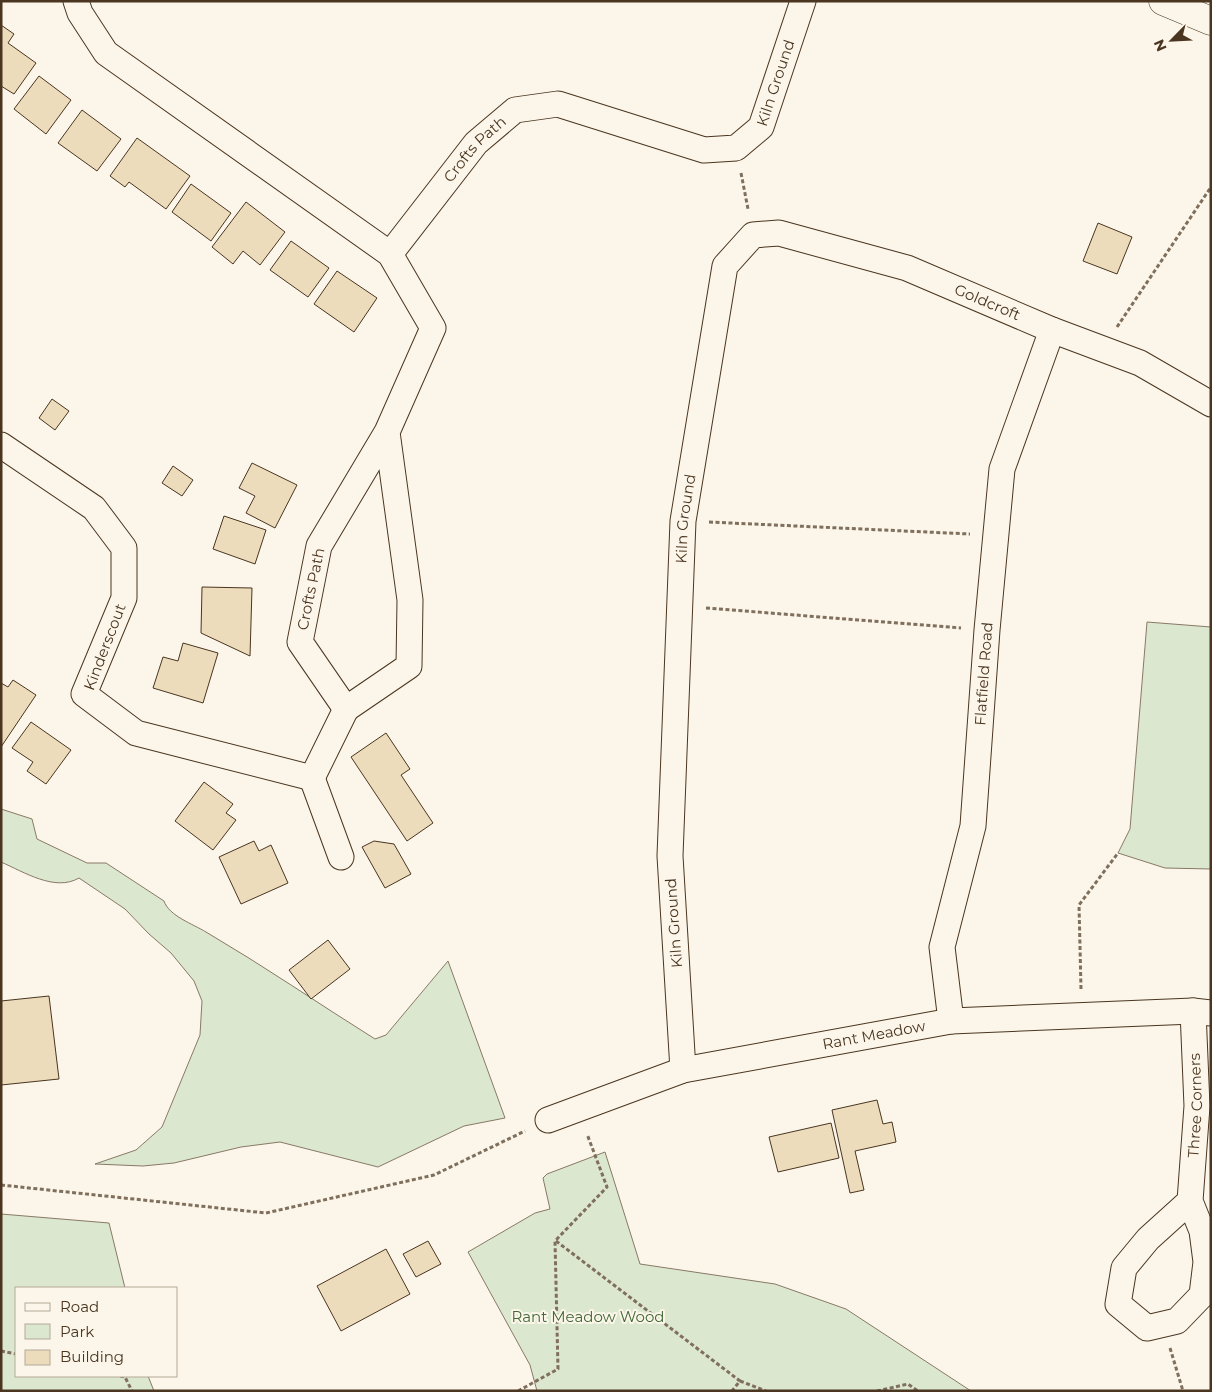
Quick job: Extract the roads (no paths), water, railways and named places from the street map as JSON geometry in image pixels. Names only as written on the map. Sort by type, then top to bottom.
[{"type":"street","name":"Crofts Path","points":[[76,1],[80,13],[106,53],[390,254],[433,328],[387,432],[319,546],[300,642],[346,709]]},
{"type":"street","name":"Kiln Ground","points":[[736,148],[761,127],[803,1]]},
{"type":"street","points":[[1163,1],[1211,21]]},
{"type":"street","name":"Crofts Path","points":[[390,254],[476,143],[515,110],[558,104],[704,150],[736,148]]},
{"type":"street","name":"Goldcroft","points":[[753,235],[779,233],[907,268],[1052,330],[1140,363],[1211,404]]},
{"type":"street","name":"Kiln Ground","points":[[683,1070],[670,856],[683,521],[726,266],[753,235]]},
{"type":"street","name":"Flatfield Road","points":[[950,1021],[942,947],[973,826],[987,630],[1002,469],[1052,330]]},
{"type":"street","points":[[341,857],[312,778],[346,709],[409,666],[410,600],[387,432]]},
{"type":"street","name":"Kinderscout","points":[[1,445],[94,508],[124,548],[124,598],[84,694],[136,733],[312,778]]},
{"type":"street","name":"Rant Meadow","points":[[548,1120],[683,1070],[950,1021],[1202,1012]]},
{"type":"street","name":"Three Corners","points":[[1190,1201],[1148,1239],[1124,1268],[1118,1304],[1147,1328],[1177,1321],[1202,1295],[1206,1262],[1202,1231],[1190,1201],[1202,1012]]},
{"type":"park label","name":"Rant Meadow Wood","points":[[588,1317]]}]
